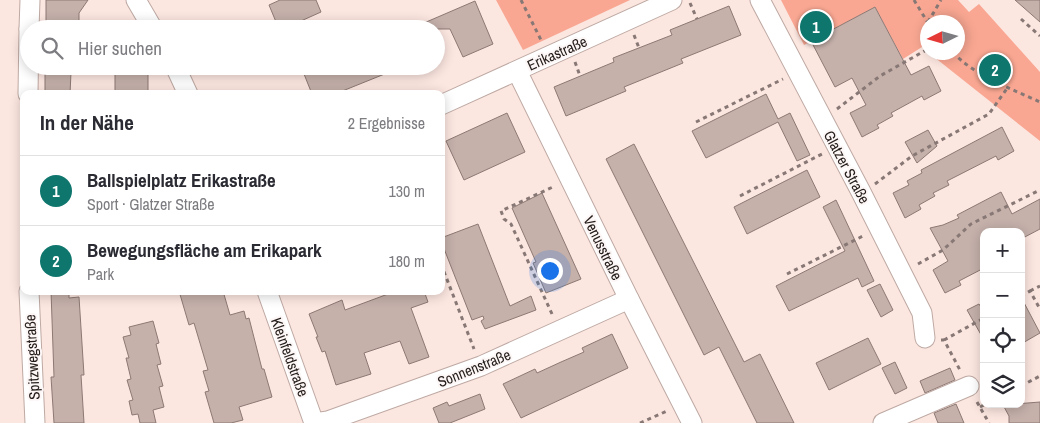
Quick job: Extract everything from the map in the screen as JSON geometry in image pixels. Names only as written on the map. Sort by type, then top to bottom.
[{"type":"street","points":[[29,20],[30,0]]},
{"type":"street","points":[[136,0],[148,20]]},
{"type":"street","name":"Erikastraße","points":[[445,103],[672,0]]},
{"type":"street","name":"Glatzer Straße","points":[[760,0],[922,313],[925,338]]},
{"type":"street","name":"Venusstraße","points":[[517,71],[628,299],[692,423]]},
{"type":"street","points":[[28,75],[28,90]]},
{"type":"street","points":[[179,75],[186,90]]},
{"type":"street","name":"Spitzwegstraße","points":[[29,295],[36,423]]},
{"type":"street","name":"Kleinfeldstraße","points":[[268,295],[314,423]]},
{"type":"street","name":"Sonnenstraße","points":[[314,423],[328,421],[480,366],[628,299]]},
{"type":"street","points":[[883,423],[968,386]]},
{"type":"path","points":[[521,0],[548,56]]},
{"type":"path","points":[[689,0],[697,19]]},
{"type":"path","points":[[914,0],[923,15]]},
{"type":"path","points":[[933,15],[941,0]]},
{"type":"path","points":[[1021,19],[1040,36]]},
{"type":"path","points":[[820,117],[839,108],[880,76],[920,54]]},
{"type":"path","points":[[960,60],[970,67],[1040,102]]},
{"type":"path","points":[[696,122],[797,72]]},
{"type":"path","points":[[861,192],[879,182],[912,156],[989,114],[1008,87]]},
{"type":"path","points":[[740,196],[836,147]]},
{"type":"path","points":[[559,331],[511,224],[504,219],[501,211],[570,179]]},
{"type":"path","points":[[902,273],[943,250],[971,224],[1040,190]]},
{"type":"path","points":[[787,274],[879,228]]},
{"type":"path","points":[[445,274],[480,366]]},
{"type":"path","points":[[1025,294],[1040,286]]},
{"type":"path","points":[[1030,291],[1040,309]]},
{"type":"path","points":[[944,340],[980,320]]},
{"type":"path","points":[[1025,384],[1040,376]]},
{"type":"path","points":[[640,423],[672,409]]},
{"type":"shaded area","points":[[496,0],[630,0],[523,50]]},
{"type":"shaded area","points":[[781,0],[958,0],[969,12],[979,4],[1040,72],[1040,141],[938,60],[965,60],[965,15],[920,15],[920,48],[903,59],[875,7],[804,45]]},
{"type":"building","points":[[46,0],[88,0],[79,13],[79,20],[46,20]]},
{"type":"building","points":[[280,0],[316,0],[321,12],[303,20],[275,20],[269,5]]},
{"type":"building","points":[[1015,0],[1040,0],[1040,22]]},
{"type":"building","points":[[475,1],[493,44],[463,57],[450,29],[445,29],[445,20],[431,20]]},
{"type":"building","points":[[729,6],[741,35],[681,59],[683,63],[624,87],[626,91],[566,116],[554,87],[614,62],[613,58],[672,35],[670,30]]},
{"type":"building","points":[[875,7],[911,75],[929,66],[941,91],[924,100],[922,96],[891,113],[893,116],[877,125],[879,128],[862,137],[850,113],[866,105],[852,78],[835,87],[811,41]]},
{"type":"building","points":[[45,75],[71,75],[70,90],[45,90]]},
{"type":"building","points":[[115,75],[148,75],[148,90],[115,90]]},
{"type":"building","points":[[304,75],[382,75],[345,90],[310,90]]},
{"type":"building","points":[[766,94],[778,119],[790,113],[810,155],[797,161],[778,122],[706,158],[692,131]]},
{"type":"building","points":[[507,113],[525,152],[464,180],[446,141]]},
{"type":"building","points":[[1002,127],[1014,151],[998,160],[996,156],[947,181],[949,185],[933,193],[935,196],[919,205],[921,209],[905,218],[893,193],[909,185],[907,181],[922,173],[921,170]]},
{"type":"building","points":[[928,130],[937,146],[917,163],[905,142]]},
{"type":"building","points":[[634,144],[744,362],[760,354],[794,423],[757,423],[719,347],[704,355],[606,159]]},
{"type":"building","points":[[807,170],[820,197],[747,234],[734,207]]},
{"type":"building","points":[[1001,192],[1012,214],[1040,199],[1040,229],[1025,237],[1025,228],[980,228],[980,270],[959,281],[961,285],[945,293],[933,270],[948,261],[930,228],[959,218],[957,215]]},
{"type":"building","points":[[542,193],[581,279],[546,293],[533,263],[536,262],[512,208]]},
{"type":"building","points":[[836,200],[874,281],[862,287],[858,278],[789,311],[776,286],[845,251],[823,207]]},
{"type":"building","points":[[478,224],[510,306],[531,296],[536,310],[485,329],[481,321],[484,319],[483,316],[472,320],[445,251],[445,236]]},
{"type":"building","points":[[880,284],[893,310],[881,317],[867,290]]},
{"type":"building","points":[[51,295],[69,295],[69,298],[79,297],[84,375],[81,375],[84,423],[54,423],[51,377],[54,377]]},
{"type":"building","points":[[180,295],[224,295],[230,315],[244,311],[246,319],[249,318],[262,369],[264,369],[272,397],[239,407],[243,420],[231,423],[214,423],[205,392],[209,391],[203,371],[208,370],[194,323],[189,325]]},
{"type":"building","points":[[385,295],[425,295],[428,302],[411,308],[429,357],[409,364],[400,341],[364,353],[371,374],[336,385],[325,351],[322,352],[309,314],[342,300],[345,310]]},
{"type":"building","points":[[979,304],[980,306],[980,333],[967,310]]},
{"type":"building","points":[[1025,305],[1040,333],[1025,342]]},
{"type":"building","points":[[153,321],[159,343],[156,344],[161,364],[157,365],[163,386],[159,387],[164,407],[153,410],[156,423],[140,423],[138,414],[132,415],[129,401],[133,400],[127,380],[131,379],[126,358],[129,358],[123,337],[131,335],[129,327]]},
{"type":"building","points":[[612,334],[628,368],[521,418],[503,384],[535,369],[537,373],[584,352],[582,348]]},
{"type":"building","points":[[868,338],[881,364],[829,390],[816,363]]},
{"type":"building","points":[[895,362],[907,388],[895,394],[882,368]]},
{"type":"building","points":[[950,368],[955,380],[925,393],[920,381]]},
{"type":"building","points":[[480,394],[485,409],[450,423],[439,423],[433,408],[447,402],[449,406]]},
{"type":"building","points":[[1040,402],[1040,423],[1009,423],[1009,416],[1005,408],[1025,408],[1025,403]]},
{"type":"building","points":[[956,404],[964,423],[938,423],[934,413]]},
{"type":"place","name":"Ballspielplatz Erikastraße","points":[[816,27]]},
{"type":"place","name":"Bewegungsfläche am Erikapark","points":[[995,70]]}]
